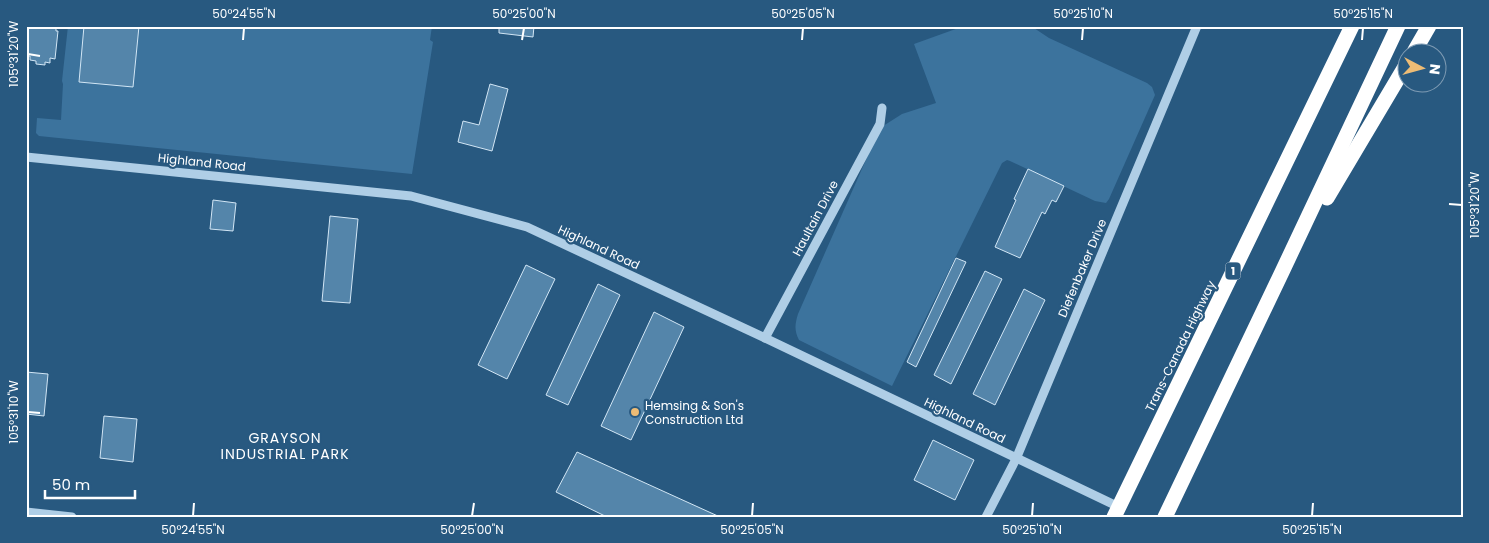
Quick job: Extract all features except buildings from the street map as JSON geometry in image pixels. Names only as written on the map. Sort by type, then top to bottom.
[{"type":"highway","name":"Trans-Canada Highway","points":[[1116,512],[1352,26]]},
{"type":"highway","points":[[1164,517],[1398,26]]},
{"type":"highway","points":[[1420,42],[1429,26]]},
{"type":"highway","points":[[1282,272],[1396,82]]},
{"type":"street","name":"Diefenbaker Drive","points":[[986,517],[1016,459],[1197,26]]},
{"type":"street","name":"Haultain Drive","points":[[765,338],[880,124],[882,108]]},
{"type":"street","name":"Highland Road","points":[[26,157],[411,196],[527,227],[765,338],[1016,459],[1116,512]]},
{"type":"street","points":[[26,512],[72,517]]},
{"type":"shaded area","points":[[68,26],[432,26],[430,40],[433,42],[412,174],[39,136],[36,133],[37,118],[61,120],[62,81]]},
{"type":"shaded area","points":[[964,26],[1031,26],[1049,38],[1147,83],[1152,87],[1155,95],[1106,203],[1095,201],[1010,161],[1007,160],[1002,163],[892,386],[799,340],[796,321],[880,128],[902,114],[936,103],[914,44]]},
{"type":"place","name":"Hemsing & Son's Construction Ltd","points":[[635,412]]},
{"type":"district","name":"GRAYSON INDUSTRIAL PARK","points":[[285,446]]}]
